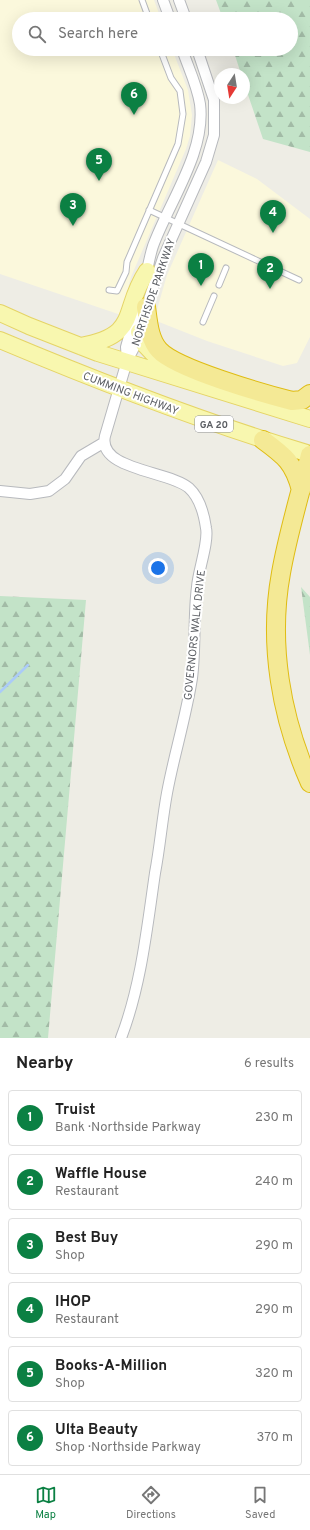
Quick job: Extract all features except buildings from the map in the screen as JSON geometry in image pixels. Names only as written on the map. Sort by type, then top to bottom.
[{"type":"highway","points":[[146,307],[148,326],[153,341],[159,350],[177,363],[292,401],[302,400],[310,394]]},
{"type":"highway","points":[[276,408],[298,405],[310,400]]},
{"type":"highway","points":[[263,440],[287,458],[295,472],[301,490]]},
{"type":"highway","points":[[310,454],[281,573],[276,614],[276,638],[280,681],[288,721],[294,742],[310,783]]},
{"type":"main road","points":[[80,346],[93,344],[115,336],[125,325],[139,284],[147,271]]},
{"type":"main road","points":[[0,313],[80,346],[310,419]]},
{"type":"main road","points":[[139,332],[144,344],[155,358],[173,372],[176,377]]},
{"type":"main road","name":"CUMMING HIGHWAY","points":[[0,340],[119,390],[263,440],[310,454]]},
{"type":"street","points":[[163,0],[167,12]]},
{"type":"street","points":[[179,0],[183,12]]},
{"type":"street","name":"NORTHSIDE PARKWAY","points":[[127,361],[126,347],[153,247],[194,150],[200,124],[198,95],[184,56]]},
{"type":"street","name":"NORTHSIDE PARKWAY","points":[[127,361],[135,346],[157,273],[206,162],[215,129],[213,92],[200,56]]},
{"type":"street","points":[[0,491],[30,494],[49,491],[65,479],[81,456],[103,443],[127,361]]},
{"type":"street","name":"GOVERNORS WALK DRIVE","points":[[103,443],[105,449],[111,457],[126,464],[175,481],[189,488],[199,501],[207,531],[196,588],[191,684],[184,722],[167,793],[134,1000],[121,1038]]},
{"type":"lane","points":[[142,0],[146,12]]},
{"type":"lane","points":[[108,290],[117,291],[149,210],[178,144],[183,114],[180,91],[171,78],[163,56]]},
{"type":"lane","points":[[149,210],[299,280]]},
{"type":"lane","points":[[219,285],[226,268]]},
{"type":"lane","points":[[203,322],[214,296]]},
{"type":"shaded area","points":[[0,0],[154,0],[158,12],[12,12],[12,56],[175,56],[188,90],[192,115],[190,136],[186,149],[131,277],[121,315],[0,274]]},
{"type":"shaded area","points":[[218,160],[257,179],[310,219],[310,337],[297,363],[283,366],[207,341],[154,320],[167,275]]},
{"type":"green space","points":[[216,0],[310,0],[310,152],[263,139],[250,101],[250,68],[239,68],[235,56],[298,56],[298,12],[220,12]]},
{"type":"green space","points":[[301,587],[310,597],[310,655]]},
{"type":"green space","points":[[0,596],[86,600],[48,1038],[0,1038]]},
{"type":"waterway","points":[[0,692],[28,665]]},
{"type":"place","name":"Ulta Beauty","points":[[134,115]]},
{"type":"place","name":"Books-A-Million","points":[[99,181]]},
{"type":"place","name":"Best Buy","points":[[73,226]]},
{"type":"place","name":"IHOP","points":[[273,233]]},
{"type":"place","name":"Truist","points":[[201,286]]},
{"type":"place","name":"Waffle House","points":[[270,289]]}]
